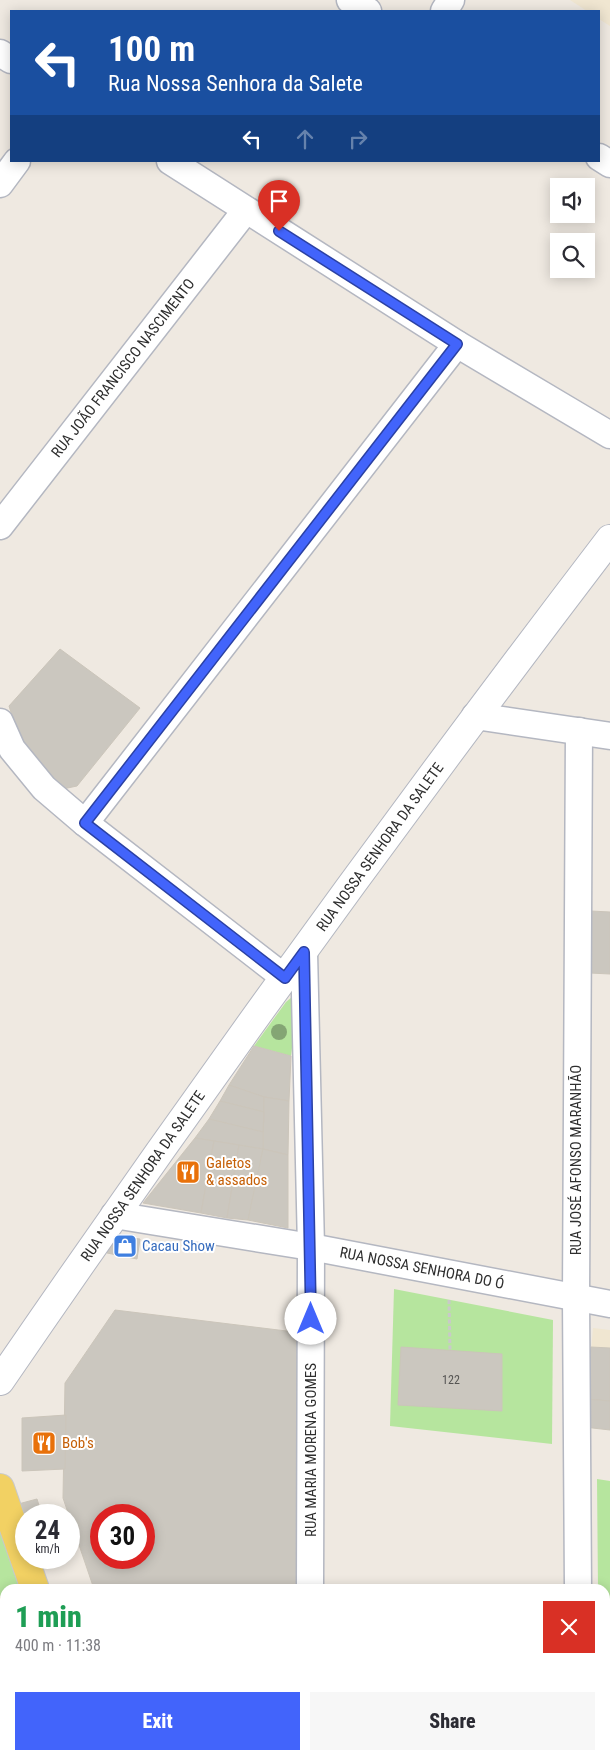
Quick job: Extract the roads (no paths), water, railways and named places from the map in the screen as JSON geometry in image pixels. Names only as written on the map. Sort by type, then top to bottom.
[{"type":"main road","points":[[0,1488],[33,1584]]},
{"type":"street","points":[[350,0],[366,10]]},
{"type":"street","points":[[0,184],[16,162]]},
{"type":"street","points":[[172,162],[457,344],[610,436]]},
{"type":"street","name":"RUA JOÃO FRANCISCO NASCIMENTO","points":[[0,526],[246,210]]},
{"type":"street","points":[[85,823],[457,344]]},
{"type":"street","name":"RUA NOSSA SENHORA DA SALETE","points":[[0,1381],[114,1215],[285,978],[475,716],[610,539]]},
{"type":"street","points":[[475,716],[610,736]]},
{"type":"street","points":[[0,722],[12,750],[38,780],[85,823],[285,978]]},
{"type":"street","name":"RUA JOSÉ AFONSO MARANHÃO","points":[[578,1584],[576,1298],[579,731]]},
{"type":"street","name":"RUA MARIA MORENA GOMES","points":[[304,952],[311,1247],[310,1584]]},
{"type":"street","name":"RUA NOSSA SENHORA DO Ó","points":[[114,1215],[311,1247],[610,1304]]},
{"type":"place","name":"Galetos & assados","points":[[188,1172]]},
{"type":"place","name":"Cacau Show","points":[[125,1246]]},
{"type":"place","name":"Bob's","points":[[44,1443]]}]
